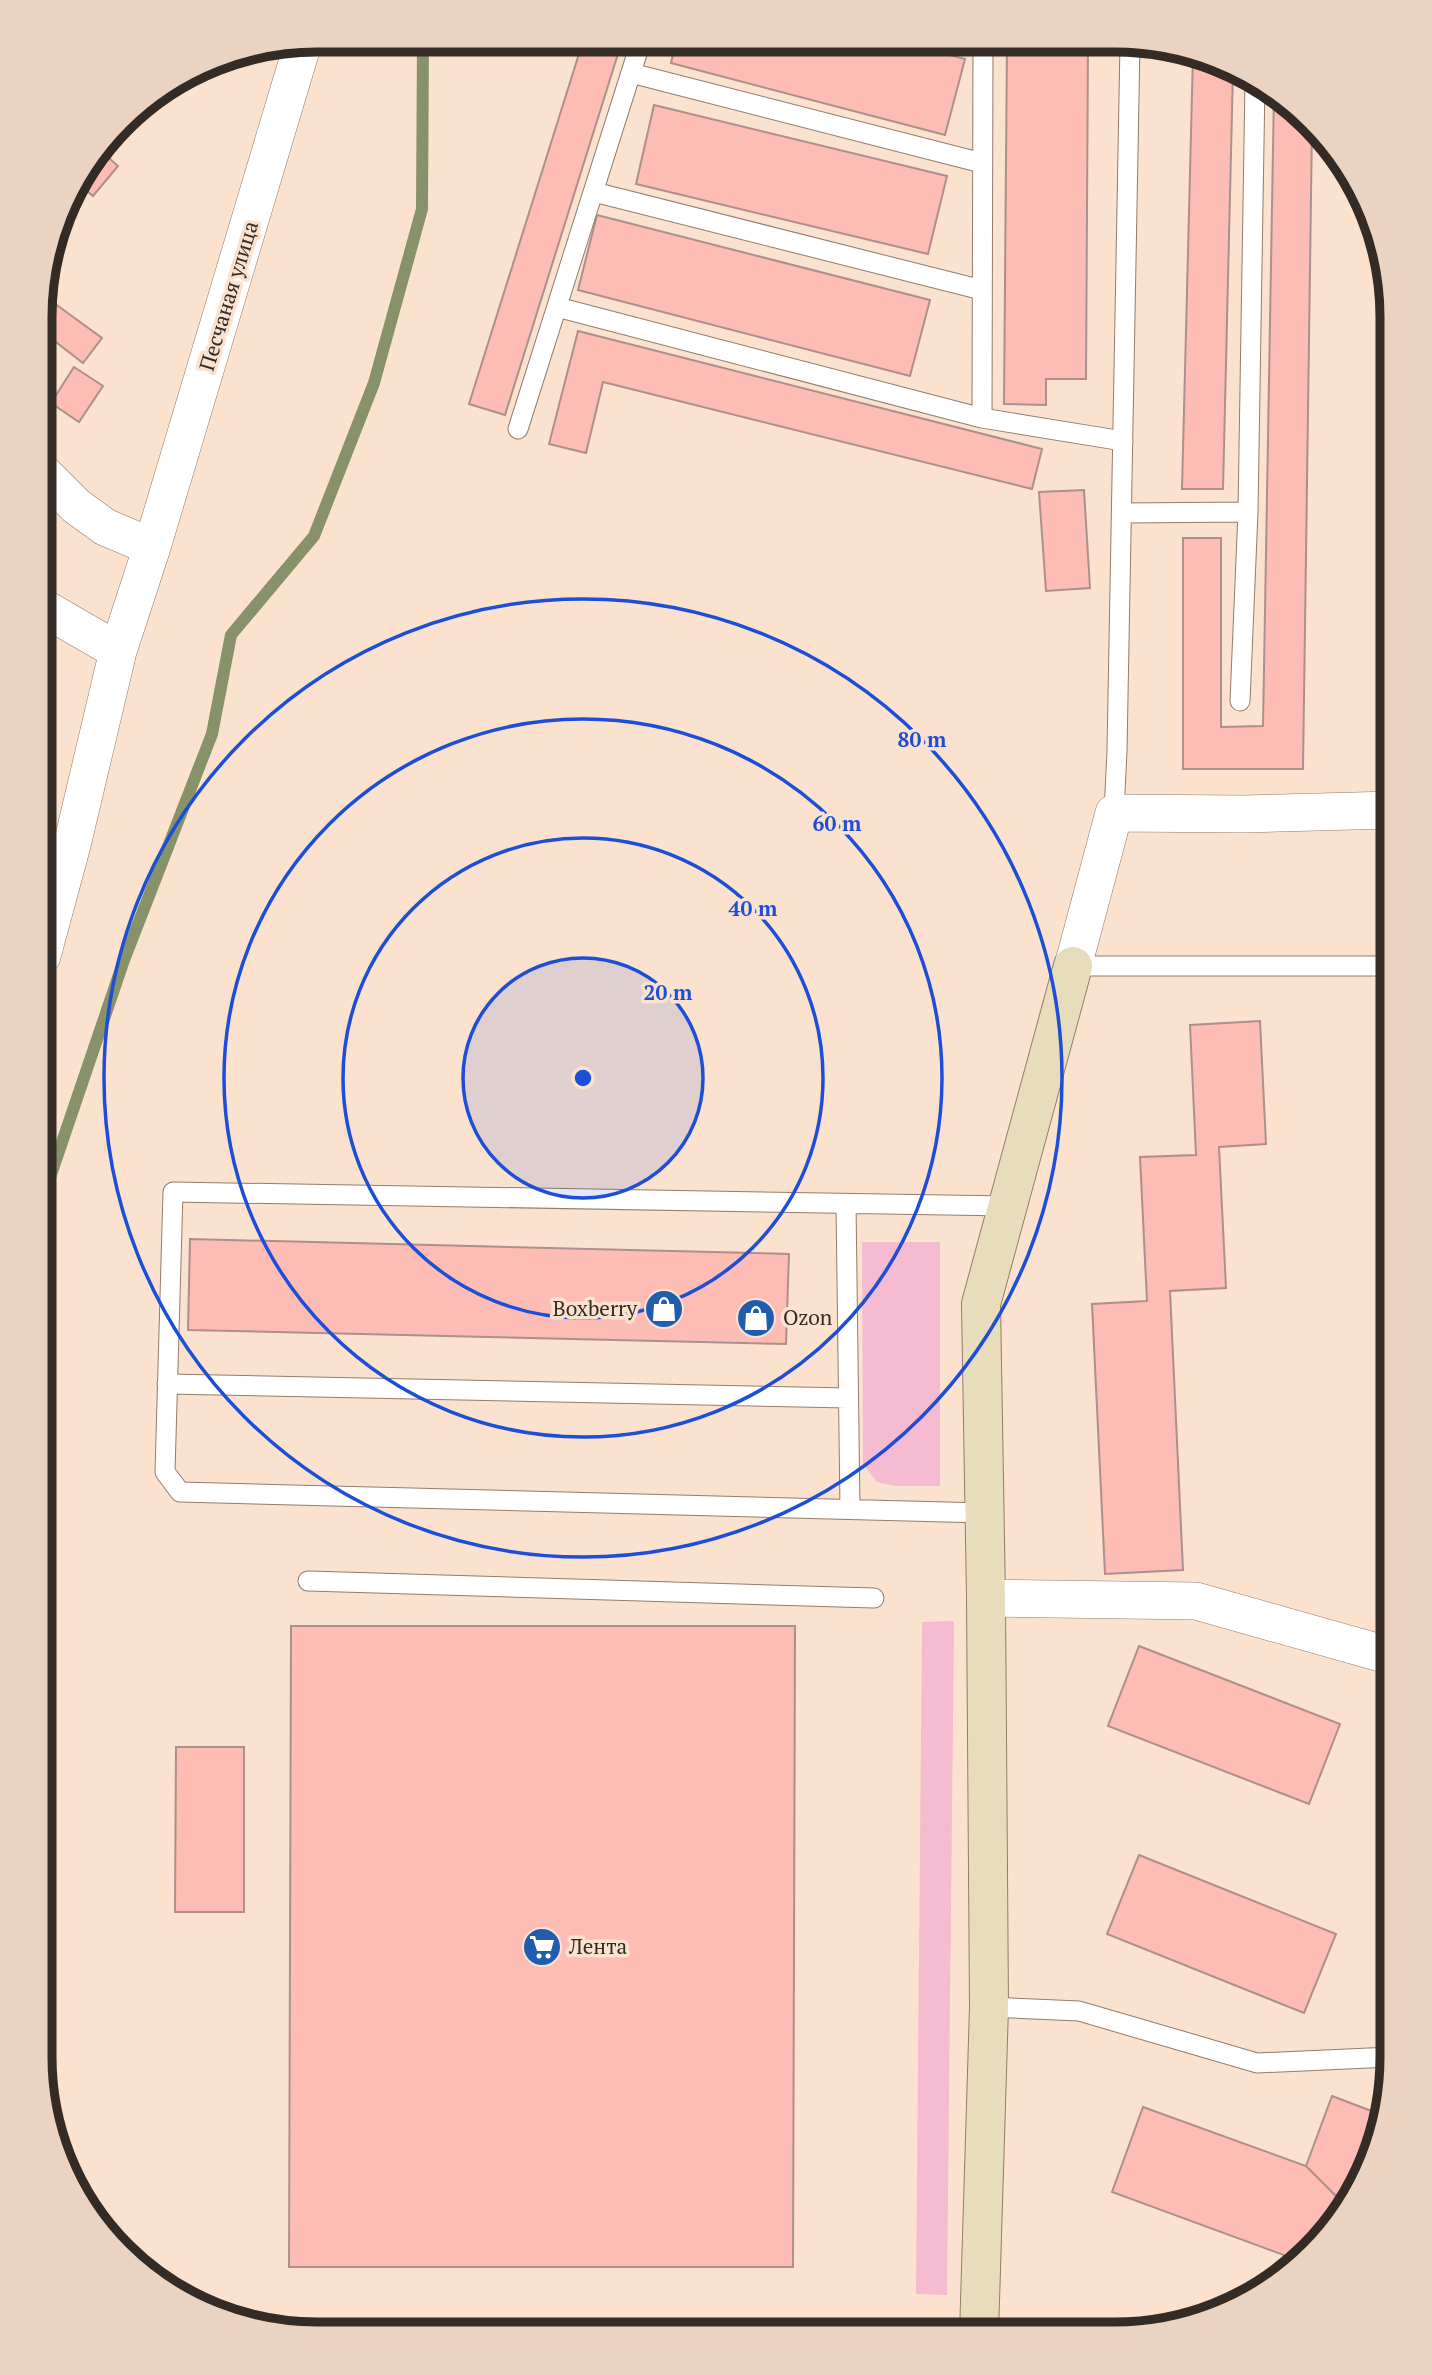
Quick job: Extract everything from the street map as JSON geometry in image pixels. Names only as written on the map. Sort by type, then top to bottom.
[{"type":"street","name":"Песчаная улица","points":[[52,880],[57,842],[152,547],[300,53]]},
{"type":"street","points":[[52,482],[76,506],[105,527],[152,547]]},
{"type":"street","points":[[52,613],[118,651]]},
{"type":"street","points":[[979,2322],[989,2007],[981,1304],[1114,813],[1244,814],[1380,810]]},
{"type":"street","points":[[986,1598],[1196,1601],[1380,1653]]},
{"type":"lane","points":[[518,429],[638,52]]},
{"type":"lane","points":[[982,418],[983,52]]},
{"type":"lane","points":[[1114,813],[1130,53]]},
{"type":"lane","points":[[631,73],[982,163]]},
{"type":"lane","points":[[1241,701],[1248,512],[1255,93]]},
{"type":"lane","points":[[594,192],[982,290]]},
{"type":"lane","points":[[557,307],[982,418],[1123,442]]},
{"type":"lane","points":[[1122,513],[1248,512]]},
{"type":"lane","points":[[1073,966],[1380,965]]},
{"type":"lane","points":[[985,1513],[180,1492],[164,1472],[173,1192],[1007,1206]]},
{"type":"lane","points":[[846,1204],[850,1509]]},
{"type":"lane","points":[[167,1384],[848,1398]]},
{"type":"lane","points":[[308,1581],[874,1598]]},
{"type":"lane","points":[[989,2007],[1079,2011],[1257,2063],[1380,2057]]},
{"type":"shaded area","points":[[862,1242],[940,1242],[940,1486],[894,1486],[877,1482],[863,1464]]},
{"type":"shaded area","points":[[954,1621],[947,2295],[916,2294],[922,1622]]},
{"type":"building","points":[[580,52],[619,52],[505,415],[469,404]]},
{"type":"building","points":[[674,52],[938,52],[965,59],[945,135],[671,63]]},
{"type":"building","points":[[1007,52],[1088,52],[1086,379],[1046,379],[1046,405],[1004,404]]},
{"type":"building","points":[[1193,65],[1233,81],[1223,489],[1182,489]]},
{"type":"building","points":[[654,105],[947,176],[928,254],[636,184]]},
{"type":"building","points":[[1274,105],[1312,141],[1303,769],[1183,769],[1183,538],[1221,538],[1221,727],[1263,726]]},
{"type":"building","points":[[107,156],[118,166],[93,196],[86,190]]},
{"type":"building","points":[[597,215],[930,300],[910,376],[578,290]]},
{"type":"building","points":[[54,303],[102,338],[83,363],[52,339]]},
{"type":"building","points":[[578,331],[1042,449],[1032,489],[603,382],[586,453],[549,444]]},
{"type":"building","points":[[74,367],[103,386],[79,422],[52,401]]},
{"type":"building","points":[[1084,490],[1090,588],[1046,591],[1039,492]]},
{"type":"building","points":[[1260,1021],[1266,1144],[1219,1147],[1226,1288],[1170,1291],[1183,1570],[1105,1574],[1092,1304],[1147,1301],[1140,1157],[1196,1155],[1190,1025]]},
{"type":"building","points":[[190,1239],[789,1254],[786,1344],[188,1330]]},
{"type":"building","name":"Лента","points":[[291,1626],[795,1626],[793,2267],[289,2267]]},
{"type":"building","points":[[1139,1646],[1340,1724],[1309,1804],[1108,1726]]},
{"type":"building","points":[[176,1747],[244,1747],[244,1912],[175,1912]]},
{"type":"building","points":[[1139,1855],[1336,1934],[1304,2013],[1107,1934]]},
{"type":"building","points":[[1332,2096],[1373,2112],[1359,2159],[1339,2199],[1306,2166]]},
{"type":"building","points":[[1143,2107],[1306,2166],[1339,2199],[1314,2232],[1289,2257],[1112,2192]]},
{"type":"waterway","points":[[52,1172],[124,960],[212,734],[231,635],[314,536],[374,383],[422,209],[423,52]]},
{"type":"place","name":"Boxberry","points":[[664,1309]]},
{"type":"place","name":"Ozon","points":[[756,1318]]},
{"type":"place","name":"Лента","points":[[542,1947]]}]
